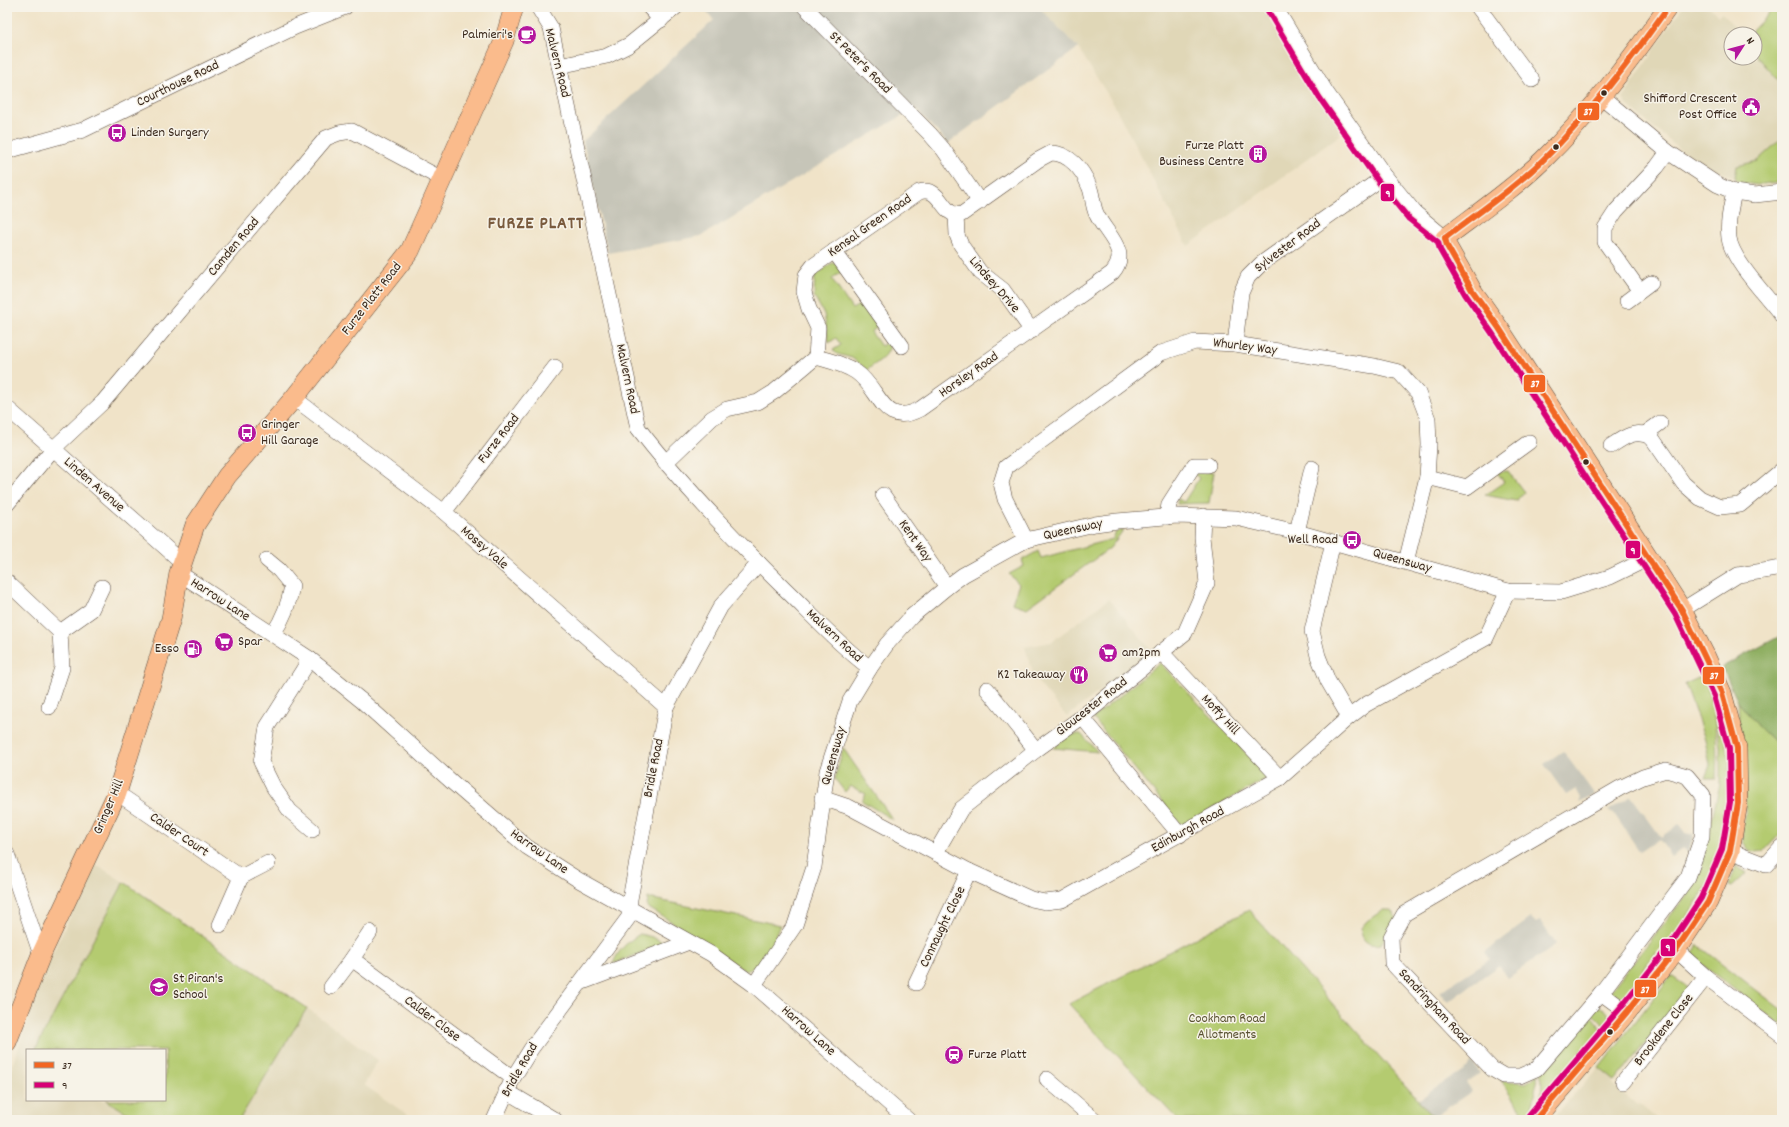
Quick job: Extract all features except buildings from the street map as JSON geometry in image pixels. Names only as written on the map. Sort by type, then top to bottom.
[{"type":"main road","name":"Furze Platt Road","points":[[180,567],[195,525],[227,476],[294,398],[410,251],[504,41],[514,7]]},
{"type":"main road","points":[[1535,1120],[1627,1012],[1676,950],[1708,902],[1730,851],[1738,803],[1737,748],[1722,693],[1706,657],[1682,610],[1499,328],[1472,290],[1450,252],[1445,238],[1513,186],[1542,161],[1602,97],[1668,7]]},
{"type":"main road","name":"Gringer Hill","points":[[7,1042],[41,955],[117,793],[171,619],[180,567]]},
{"type":"street","name":"Courthouse Road","points":[[7,151],[83,130],[295,27],[345,7]]},
{"type":"street","name":"Malvern Road","points":[[538,7],[551,28],[638,428],[666,463],[759,563],[851,654],[870,668]]},
{"type":"street","points":[[649,7],[661,20]]},
{"type":"street","points":[[559,66],[607,56],[629,45],[676,7]]},
{"type":"street","name":"St Peter's Road","points":[[805,7],[943,150],[980,202]]},
{"type":"street","points":[[1275,7],[1326,92],[1385,176],[1415,213],[1445,238]]},
{"type":"street","points":[[1478,7],[1532,80]]},
{"type":"street","points":[[1602,97],[1668,152],[1718,184],[1734,192],[1755,195],[1782,192]]},
{"type":"street","name":"Camden Road","points":[[7,504],[53,449],[103,402],[326,138],[339,133],[352,131],[442,179]]},
{"type":"street","points":[[1627,301],[1646,287],[1605,242],[1605,228],[1616,211],[1657,167],[1668,152]]},
{"type":"street","name":"Horsley Road","points":[[816,357],[842,364],[856,372],[863,378],[889,412],[896,415],[907,415],[920,409],[1112,273],[1119,263],[1120,257],[1118,250],[1096,213],[1089,186],[1069,158],[1063,155],[1058,153],[1046,155],[980,202]]},
{"type":"street","name":"Sylvester Road","points":[[1235,344],[1241,293],[1248,277],[1262,263],[1385,176]]},
{"type":"street","name":"Kensal Green Road","points":[[816,357],[818,328],[809,309],[804,292],[806,275],[813,266],[923,191],[934,193],[950,213],[956,216]]},
{"type":"street","points":[[1734,192],[1729,217],[1729,239],[1734,253],[1782,316]]},
{"type":"street","points":[[956,216],[962,214],[980,202]]},
{"type":"street","name":"Lindsey Drive","points":[[956,216],[957,235],[961,245],[980,272],[1003,290],[1032,330]]},
{"type":"street","points":[[834,251],[902,346]]},
{"type":"street","name":"Whurley Way","points":[[1026,540],[1005,499],[1001,483],[1006,467],[1161,353],[1195,342],[1235,344],[1323,357],[1399,372],[1418,393],[1428,419],[1429,445],[1427,478],[1406,562]]},
{"type":"street","points":[[666,463],[712,418],[727,409],[758,402],[774,392],[816,357]]},
{"type":"street","name":"Furze Road","points":[[444,512],[555,367]]},
{"type":"street","name":"Mossy Vale","points":[[294,398],[444,512],[666,707]]},
{"type":"street","name":"Linden Avenue","points":[[7,408],[180,567]]},
{"type":"street","points":[[1645,434],[1660,423]]},
{"type":"street","points":[[1611,446],[1625,437],[1636,433],[1645,434],[1652,438],[1683,483],[1700,498],[1720,507],[1740,505],[1782,470]]},
{"type":"street","points":[[1427,478],[1467,486],[1529,442]]},
{"type":"street","points":[[1167,517],[1169,504],[1194,465],[1208,465]]},
{"type":"street","points":[[1297,532],[1312,468]]},
{"type":"street","name":"Kent Way","points":[[883,495],[947,587]]},
{"type":"street","name":"Queensway","points":[[754,985],[794,925],[814,867],[822,798],[827,771],[850,701],[870,668],[887,644],[912,616],[947,587],[962,575],[1026,540],[1095,524],[1167,517],[1203,516],[1236,518],[1297,532],[1508,591],[1561,592],[1610,577],[1649,558]]},
{"type":"street","name":"Gloucester Road","points":[[936,852],[961,809],[1082,716],[1185,633],[1208,583],[1202,537],[1203,516]]},
{"type":"street","points":[[1333,542],[1312,631],[1318,656],[1328,681],[1349,716]]},
{"type":"street","points":[[267,560],[279,570],[292,586],[289,603],[273,634]]},
{"type":"street","name":"Bridle Road","points":[[494,1120],[509,1085],[530,1049],[629,917],[630,899],[666,707],[721,606],[759,563]]},
{"type":"street","name":"Harrow Lane","points":[[180,567],[310,660],[362,701],[527,847],[578,879],[711,954],[754,985],[908,1120]]},
{"type":"street","points":[[1682,610],[1738,575],[1782,568]]},
{"type":"street","points":[[7,582],[60,632],[62,668],[49,707]]},
{"type":"street","points":[[60,632],[91,610],[102,587]]},
{"type":"street","name":"Edinburgh Road","points":[[822,798],[849,807],[970,871],[1031,899],[1046,902],[1062,900],[1280,778],[1349,716],[1365,705],[1486,638],[1508,591]]},
{"type":"street","name":"Moffy Hill","points":[[1161,652],[1280,778]]},
{"type":"street","points":[[310,660],[267,727],[261,762],[274,788],[290,812],[312,830]]},
{"type":"street","points":[[987,689],[1036,750]]},
{"type":"street","points":[[1082,716],[1180,835]]},
{"type":"street","name":"Sandringham Road","points":[[1666,770],[1687,776],[1703,795],[1702,837],[1688,877],[1601,993],[1536,1069],[1520,1076],[1504,1076],[1492,1069],[1392,963],[1391,937],[1404,914],[1620,788],[1643,777],[1666,770]]},
{"type":"street","name":"Calder Court","points":[[117,793],[241,877]]},
{"type":"street","points":[[1730,851],[1766,865],[1782,847]]},
{"type":"street","points":[[7,854],[41,955]]},
{"type":"street","points":[[220,925],[241,877],[268,863]]},
{"type":"street","name":"Connaught Close","points":[[916,983],[970,871]]},
{"type":"street","points":[[331,986],[352,959],[370,932]]},
{"type":"street","points":[[580,983],[689,942]]},
{"type":"street","points":[[1676,950],[1706,977],[1782,1035]]},
{"type":"street","name":"Calder Close","points":[[352,959],[555,1120]]},
{"type":"street","name":"Brookdene Close","points":[[1622,1082],[1706,977]]},
{"type":"street","points":[[1601,993],[1627,1012]]},
{"type":"street","points":[[1047,1078],[1095,1120]]},
{"type":"shaded area","points":[[703,7],[1039,7],[1078,48],[948,143],[915,108],[701,236],[608,253],[583,141],[714,20]]},
{"type":"shaded area","points":[[1039,7],[1262,7],[1338,123],[1340,135],[1188,246],[1113,103],[1078,48]]},
{"type":"shaded area","points":[[1682,7],[1710,7],[1718,16],[1722,13],[1734,26],[1723,26],[1723,66],[1763,66],[1763,63],[1782,84],[1782,138],[1757,161],[1737,166],[1735,177],[1702,164],[1678,148],[1627,105],[1623,98]]},
{"type":"shaded area","points":[[1109,599],[1151,650],[1067,717],[1035,679],[1025,647],[1051,642]]},
{"type":"shaded area","points":[[1563,751],[1595,795],[1579,803],[1581,798],[1576,789],[1566,795],[1544,764]]},
{"type":"shaded area","points":[[1631,796],[1661,837],[1679,824],[1685,833],[1694,835],[1688,852],[1683,848],[1672,857],[1659,839],[1640,852],[1615,815],[1608,811]]},
{"type":"shaded area","name":"St Piran's School","points":[[95,864],[124,882],[307,1008],[378,1060],[364,1085],[415,1120],[7,1120],[7,1082],[46,967]]},
{"type":"shaded area","points":[[1531,918],[1536,923],[1540,921],[1556,944],[1508,978],[1499,965],[1448,1002],[1439,992],[1490,959],[1485,952]]},
{"type":"shaded area","points":[[1472,1062],[1480,1073],[1466,1082],[1472,1091],[1434,1117],[1418,1100],[1468,1067]]},
{"type":"shaded area","points":[[1599,1068],[1615,1081],[1613,1084],[1623,1093],[1658,1120],[1550,1120]]},
{"type":"green space","points":[[1775,7],[1782,7],[1782,84],[1763,63],[1763,26],[1757,26]]},
{"type":"green space","points":[[1782,138],[1782,181],[1757,185],[1738,182],[1735,177],[1737,166],[1757,161]]},
{"type":"green space","points":[[832,263],[836,263],[841,272],[832,279],[852,309],[863,303],[879,326],[871,332],[881,346],[889,341],[889,350],[883,358],[867,370],[852,358],[837,354],[833,350],[841,345],[836,338],[829,343],[824,314],[814,296],[815,276]]},
{"type":"green space","points":[[1508,471],[1524,492],[1516,501],[1485,495],[1504,482],[1497,472]]},
{"type":"green space","points":[[1214,472],[1209,503],[1177,504],[1178,499],[1184,502],[1199,478],[1193,473]]},
{"type":"green space","points":[[1124,529],[1110,548],[1027,608],[1012,603],[1019,584],[1009,574],[1024,566],[1022,560],[1038,551],[1041,558],[1113,539],[1116,532]]},
{"type":"green space","points":[[1782,635],[1782,749],[1761,729],[1738,702],[1722,667]]},
{"type":"green space","points":[[1160,663],[1269,777],[1182,826],[1093,718]]},
{"type":"green space","points":[[1703,676],[1711,699],[1715,726],[1717,753],[1716,778],[1705,778],[1710,765],[1705,739],[1685,684]]},
{"type":"green space","points":[[1711,688],[1725,729],[1729,758],[1730,799],[1724,842],[1714,875],[1680,929],[1657,951],[1624,997],[1618,996],[1613,994],[1611,990],[1686,896],[1699,874],[1720,784],[1720,747]]},
{"type":"green space","points":[[1738,702],[1761,729],[1782,749],[1782,832],[1764,851],[1755,852],[1749,850],[1743,842],[1742,832],[1746,810]]},
{"type":"green space","points":[[1071,734],[1081,734],[1098,752],[1053,748]]},
{"type":"green space","points":[[843,748],[893,820],[862,801],[866,794],[850,786],[845,792],[835,779]]},
{"type":"green space","points":[[1736,866],[1747,873],[1732,887],[1729,886]]},
{"type":"green space","name":"St Piran's School","points":[[124,882],[307,1008],[239,1120],[139,1120],[108,1101],[166,1101],[166,1049],[36,1049]]},
{"type":"green space","points":[[648,898],[780,925],[771,947],[764,959],[753,968],[745,971],[685,930],[647,907]]},
{"type":"green space","name":"Cookham Road Allotments","points":[[1249,910],[1436,1120],[1178,1120],[1069,1004]]},
{"type":"green space","points":[[1383,910],[1390,910],[1394,913],[1396,919],[1381,944],[1376,945],[1366,942],[1362,936],[1361,928],[1367,921]]},
{"type":"green space","points":[[640,934],[652,937],[665,943],[613,964],[617,955],[624,947]]},
{"type":"green space","points":[[1698,945],[1782,1010],[1782,1026],[1691,956]]},
{"type":"green space","points":[[1671,976],[1689,988],[1615,1081],[1599,1068]]},
{"type":"green space","points":[[1597,1006],[1606,1010],[1609,1016],[1610,1019],[1605,1026],[1591,1012]]},
{"type":"green space","points":[[1590,1014],[1602,1029],[1541,1102],[1542,1072],[1557,1057]]},
{"type":"green space","points":[[1539,1074],[1527,1118],[1501,1080],[1526,1083]]},
{"type":"transit line","name":"37","points":[[1445,238],[1520,181],[1543,160],[1593,106],[1668,7]]},
{"type":"transit line","name":"9","points":[[1268,11],[1319,97],[1378,181],[1409,219],[1438,242],[1440,250],[1465,294],[1675,614],[1714,696],[1729,749],[1730,802],[1722,849],[1701,898],[1670,945],[1621,1007],[1529,1115]]},
{"type":"transit line","name":"37","points":[[1445,238],[1447,246],[1472,290],[1499,328],[1682,610],[1722,693],[1737,748],[1738,803],[1730,851],[1708,902],[1676,950],[1627,1012],[1535,1120]]},
{"type":"place","name":"Palmieri's","points":[[527,35]]},
{"type":"place","name":"Shifford Crescent Post Office","points":[[1751,107]]},
{"type":"place","name":"Linden Surgery","points":[[117,133]]},
{"type":"place","name":"Furze Platt Business Centre","points":[[1258,154]]},
{"type":"place","name":"Gringer Hill Garage","points":[[247,433]]},
{"type":"place","name":"Well Road","points":[[1352,540]]},
{"type":"place","name":"Spar","points":[[224,642]]},
{"type":"place","name":"Esso","points":[[193,649]]},
{"type":"place","name":"am2pm","points":[[1108,653]]},
{"type":"place","name":"K2 Takeaway","points":[[1079,675]]},
{"type":"place","name":"St Piran's School","points":[[159,987]]},
{"type":"place","name":"Furze Platt","points":[[954,1055]]},
{"type":"district","name":"FURZE PLATT","points":[[536,224]]}]
